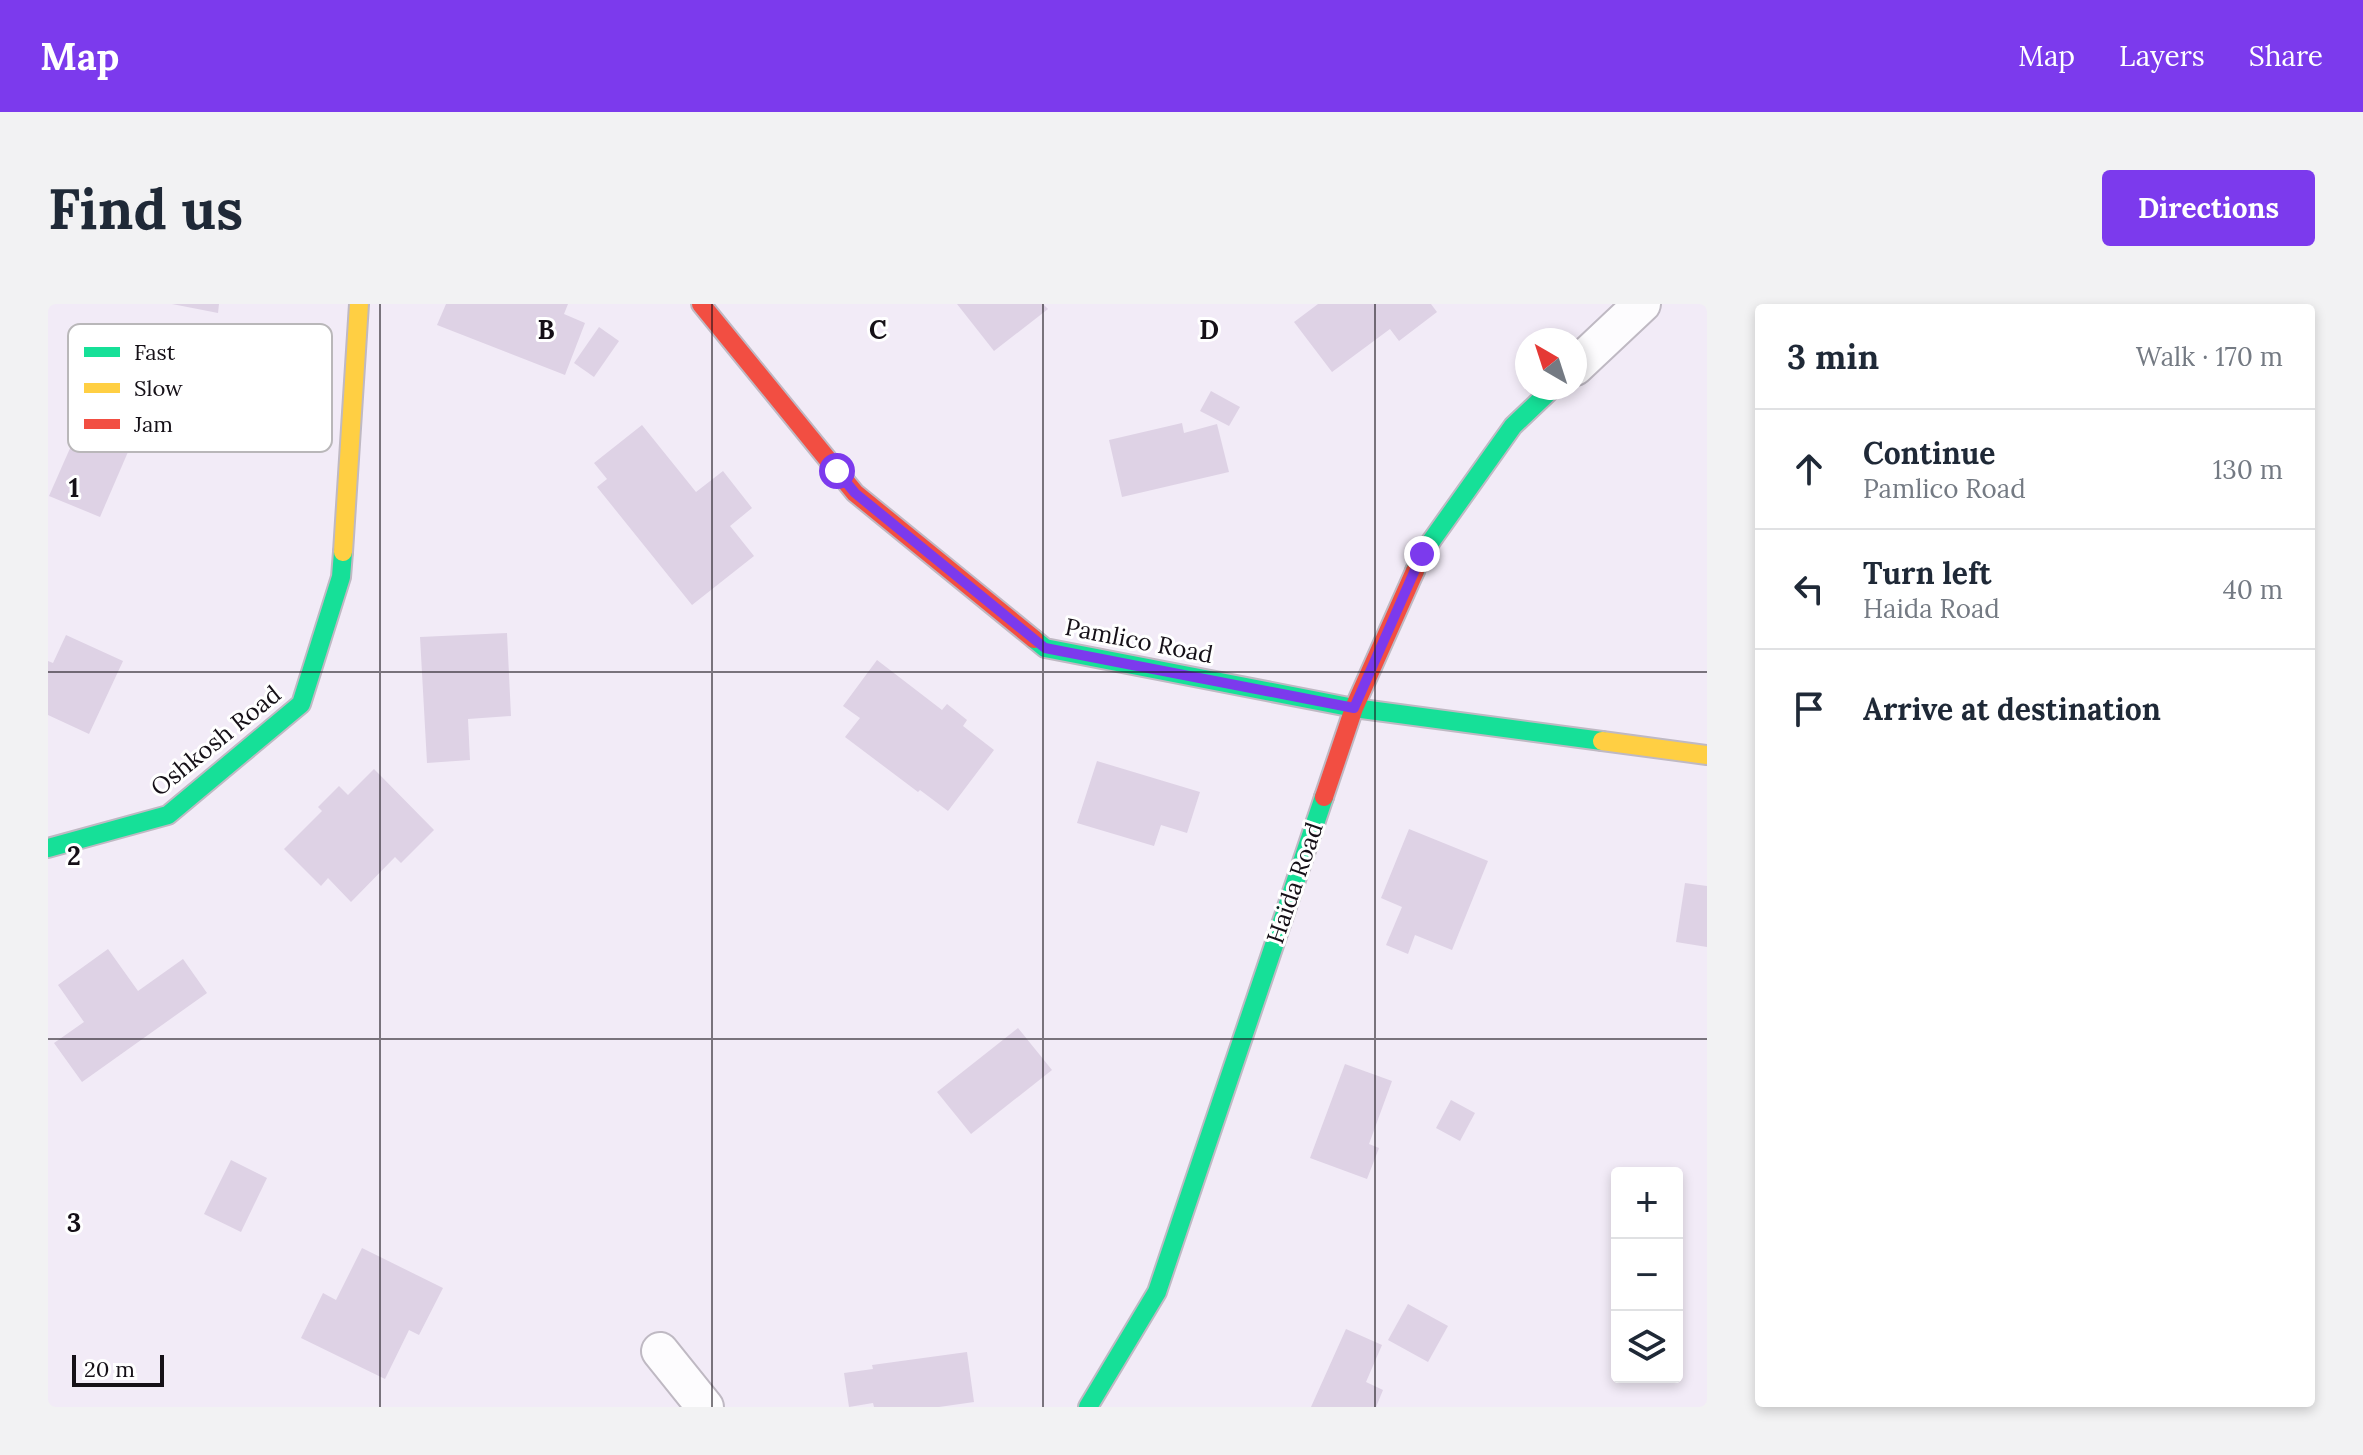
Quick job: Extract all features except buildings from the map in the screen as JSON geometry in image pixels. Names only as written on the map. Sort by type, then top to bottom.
[{"type":"street","name":"Oshkosh Road","points":[[48,848],[168,815],[301,704],[341,577],[359,304]]},
{"type":"street","name":"Pamlico Road","points":[[701,304],[855,493],[1045,648],[1354,708],[1707,755]]},
{"type":"street","points":[[1587,356],[1642,304]]},
{"type":"street","name":"Haida Road","points":[[1088,1407],[1157,1292],[1354,708],[1422,554],[1513,426],[1540,400]]},
{"type":"street","points":[[660,1351],[705,1407]]},
{"type":"traffic: fast","points":[[1415,571],[1422,554],[1513,426],[1540,400]]},
{"type":"traffic: fast","points":[[48,848],[168,815],[301,704],[341,577],[343,552]]},
{"type":"traffic: fast","points":[[1034,639],[1045,648],[1354,708],[1602,741]]},
{"type":"traffic: fast","points":[[1088,1407],[1157,1292],[1324,797]]},
{"type":"traffic: slow","points":[[343,552],[359,304]]},
{"type":"traffic: slow","points":[[1602,741],[1707,755]]},
{"type":"traffic: jam","points":[[701,304],[855,493],[1034,639]]},
{"type":"traffic: jam","points":[[1324,797],[1354,708],[1415,571]]},
{"type":"route","points":[[837,471],[855,493],[1045,648],[1354,708],[1422,554]]}]
